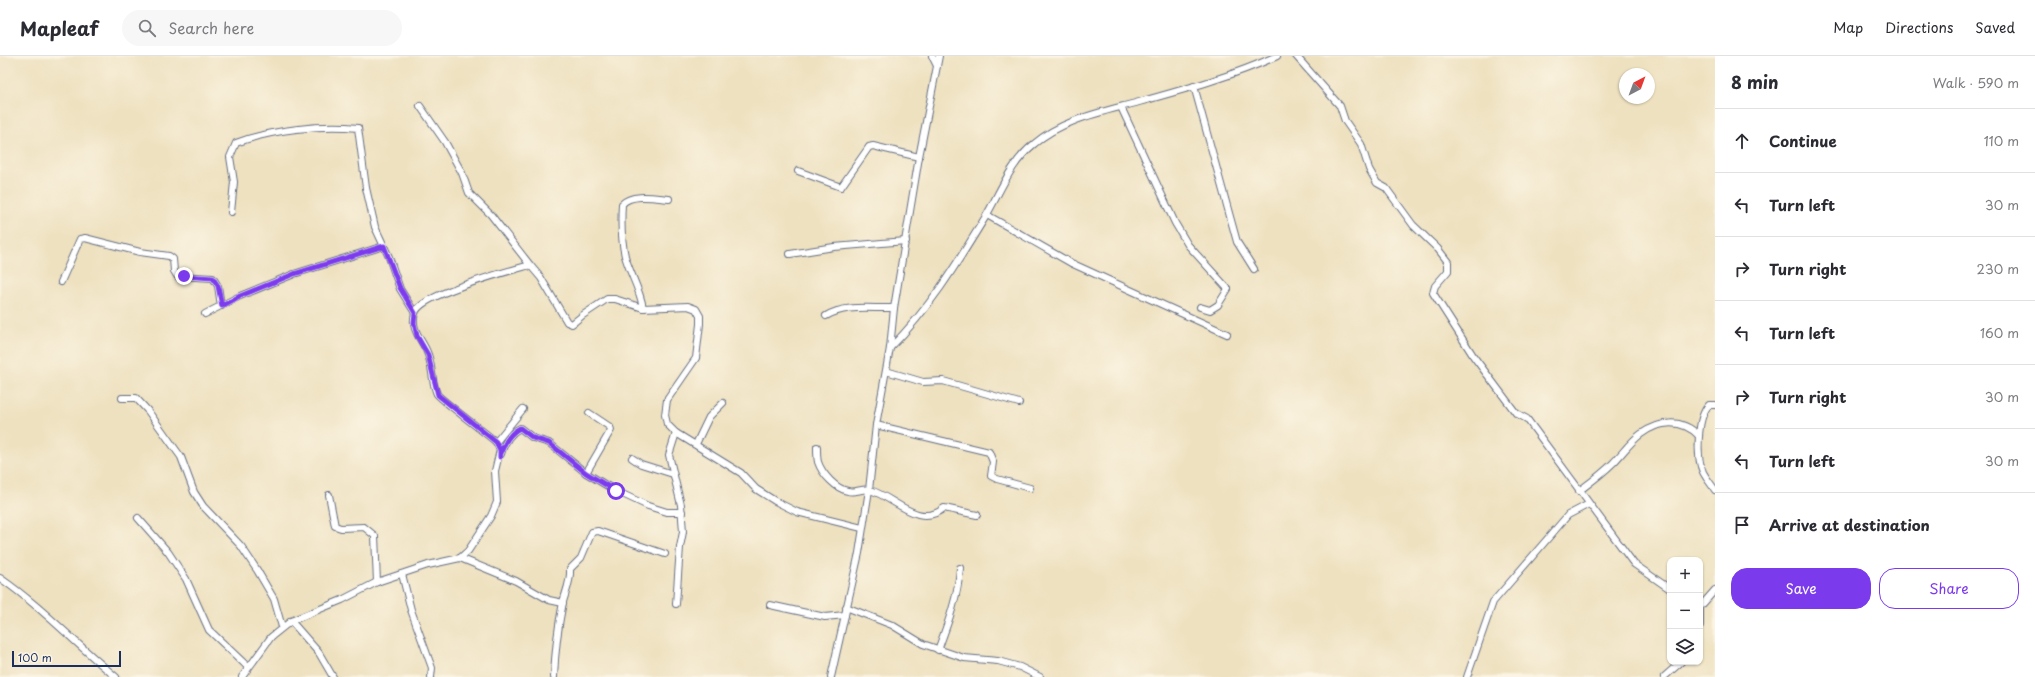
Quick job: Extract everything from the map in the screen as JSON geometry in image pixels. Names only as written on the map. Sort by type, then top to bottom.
[{"type":"street","points":[[932,56],[936,66]]},
{"type":"street","points":[[831,677],[859,553],[869,490],[876,425],[890,348],[894,308],[919,157],[939,56]]},
{"type":"street","points":[[890,348],[914,324],[942,288],[987,215],[1016,163],[1033,144],[1056,127],[1212,81],[1277,56]]},
{"type":"street","points":[[1296,56],[1340,106],[1345,121],[1361,144],[1369,169],[1377,183],[1386,188],[1413,225],[1438,249],[1448,262],[1448,271],[1435,286],[1433,293],[1474,357],[1516,413],[1527,419],[1634,564],[1667,587]]},
{"type":"street","points":[[1194,86],[1237,242],[1254,269]]},
{"type":"street","points":[[420,106],[445,142],[462,173],[468,193],[491,215],[541,278],[567,322],[572,324],[607,299],[643,308],[688,306],[696,309],[700,316],[696,358],[667,400],[665,415],[667,424],[676,433],[741,473],[756,489],[774,501],[797,512],[862,528]]},
{"type":"street","points":[[1121,107],[1175,223],[1188,245],[1228,289],[1218,305],[1210,310],[1200,306]]},
{"type":"street","points":[[231,212],[234,182],[230,157],[236,143],[247,139],[335,125],[358,128],[366,188],[375,227],[400,288],[415,313]]},
{"type":"street","points":[[798,171],[841,187],[869,147],[873,146],[919,157]]},
{"type":"street","points":[[643,308],[637,282],[625,256],[621,222],[622,204],[628,199],[669,199]]},
{"type":"street","points":[[987,215],[1071,263],[1227,334]]},
{"type":"street","points":[[61,282],[80,239],[85,238],[140,252],[169,256],[173,259],[174,272],[177,276],[213,278],[218,286],[222,306]]},
{"type":"street","points":[[790,254],[834,247],[906,241]]},
{"type":"street","points":[[205,314],[240,296],[294,274],[384,246]]},
{"type":"street","points":[[500,457],[500,450],[496,442],[438,395],[428,355],[417,336],[414,323],[415,313],[421,304],[428,300],[530,265]]},
{"type":"street","points":[[826,316],[833,312],[852,308],[894,308]]},
{"type":"street","points":[[886,371],[923,382],[943,381],[1019,403]]},
{"type":"street","points":[[122,398],[136,398],[181,457],[194,492],[203,506],[241,546],[274,599],[282,627]]},
{"type":"street","points":[[696,444],[709,417],[723,403]]},
{"type":"street","points":[[1715,405],[1709,405],[1705,409],[1698,436],[1702,471],[1715,490]]},
{"type":"street","points":[[496,442],[523,409]]},
{"type":"street","points":[[586,473],[612,430],[610,427],[588,413]]},
{"type":"street","points":[[1579,491],[1598,477],[1640,435],[1662,423],[1675,423],[1691,427],[1698,436]]},
{"type":"street","points":[[876,425],[989,452],[993,462],[991,476],[1030,488]]},
{"type":"street","points":[[242,677],[272,637],[282,627],[291,621],[342,600],[377,582],[434,564],[460,558],[468,550],[491,516],[497,502],[495,471],[504,444],[514,431],[520,428],[533,438],[549,443],[586,473],[616,491],[648,506],[667,512],[682,512]]},
{"type":"street","points":[[676,433],[669,455],[682,512],[683,532],[680,547],[676,604]]},
{"type":"street","points":[[817,447],[818,462],[831,482],[849,491],[869,490],[916,514],[929,516],[936,515],[944,508],[977,515]]},
{"type":"street","points":[[632,458],[641,464],[673,474]]},
{"type":"street","points":[[330,495],[335,526],[341,528],[364,527],[375,536],[377,582]]},
{"type":"street","points":[[1467,677],[1493,602],[1568,515],[1589,504]]},
{"type":"street","points":[[138,518],[168,552],[186,579],[209,630],[248,667]]},
{"type":"street","points":[[554,677],[555,653],[563,603],[571,577],[570,569],[581,558],[592,532],[598,531],[665,554]]},
{"type":"street","points":[[460,558],[516,581],[549,600],[563,603]]},
{"type":"street","points":[[938,650],[951,614],[959,582],[960,568]]},
{"type":"street","points":[[402,574],[411,610],[432,668],[431,677]]},
{"type":"street","points":[[0,578],[16,589],[83,651],[116,677]]},
{"type":"street","points":[[1703,602],[1715,590]]},
{"type":"street","points":[[770,605],[825,617],[845,615]]},
{"type":"street","points":[[846,607],[892,625],[923,644],[938,650],[964,658],[998,661],[1020,667],[1040,677]]},
{"type":"street","points":[[291,621],[319,653],[333,677]]},
{"type":"street","points":[[1664,677],[1678,665]]},
{"type":"route","points":[[184,276],[205,276],[213,278],[218,286],[222,306],[240,296],[294,274],[384,246],[400,288],[415,313],[414,323],[417,336],[426,349],[438,395],[496,442],[500,450],[500,457],[504,444],[514,431],[520,428],[533,438],[549,443],[586,473],[616,491]]}]
